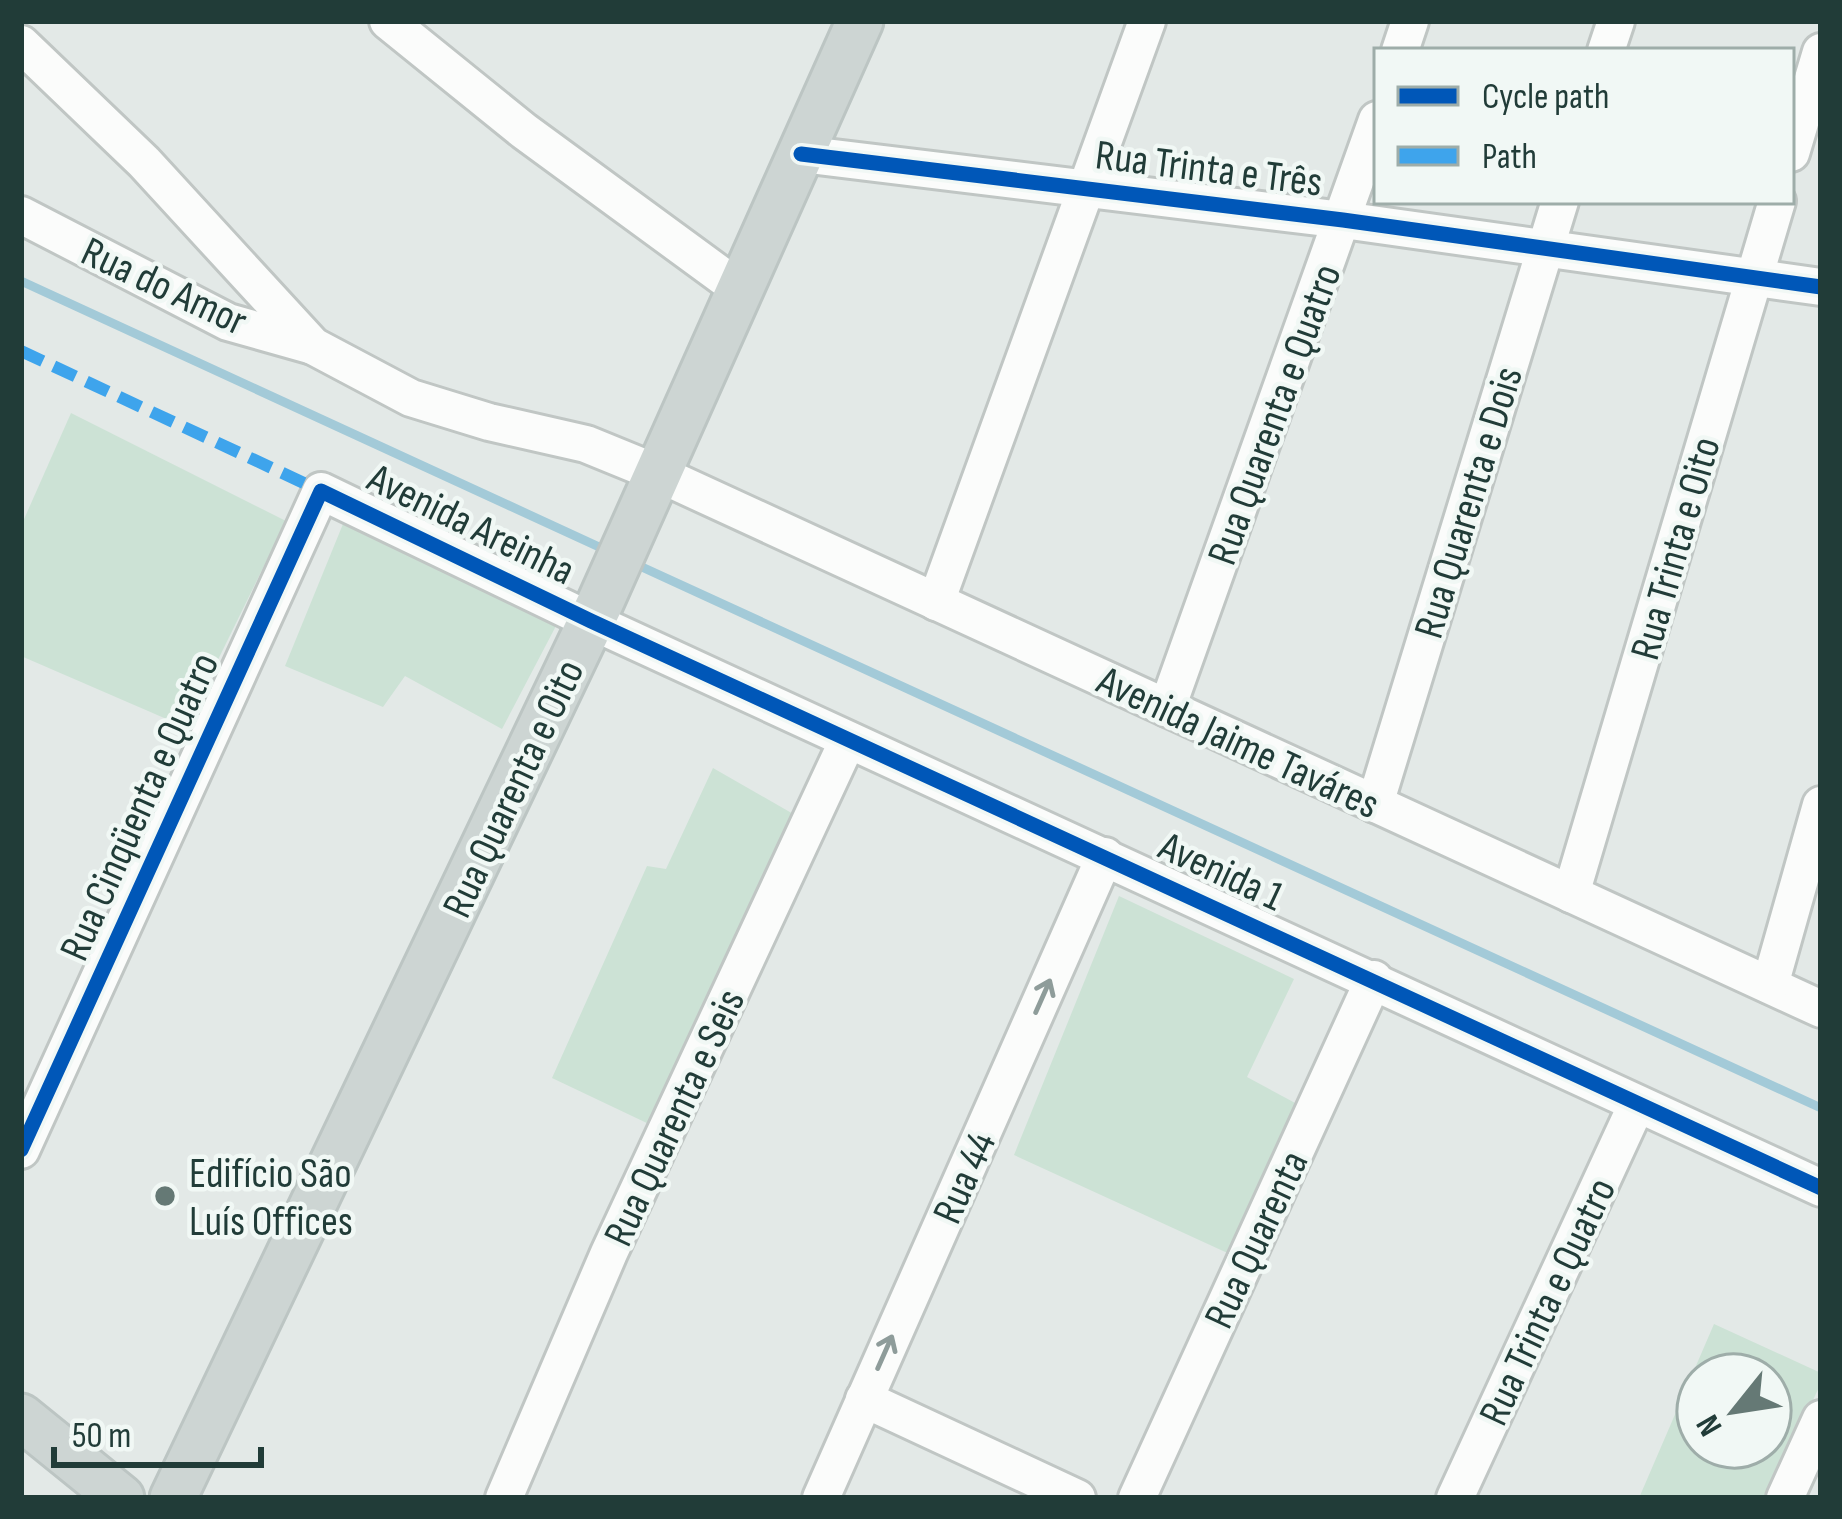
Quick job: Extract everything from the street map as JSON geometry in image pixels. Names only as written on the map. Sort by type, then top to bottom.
[{"type":"main road","name":"Rua Quarenta e Oito","points":[[118,1495],[185,1494],[596,612],[860,21]]},
{"type":"main road","points":[[21,1417],[118,1495]]},
{"type":"street","points":[[388,21],[524,131],[741,290]]},
{"type":"street","points":[[937,602],[1147,21]]},
{"type":"street","points":[[21,44],[144,162],[313,346]]},
{"type":"street","points":[[1794,143],[1821,52]]},
{"type":"street","name":"Rua Quarenta e Quatro","points":[[1167,708],[1374,129]]},
{"type":"street","name":"Rua Trinta e Três","points":[[802,154],[1343,220],[1821,287]]},
{"type":"street","name":"Rua Quarenta e Dois","points":[[1375,804],[1559,204]]},
{"type":"street","name":"Rua Trinta e Oito","points":[[1571,894],[1776,204]]},
{"type":"street","name":"Rua do Amor","points":[[21,214],[228,322],[313,346]]},
{"type":"street","name":"Avenida Jaime Taváres","points":[[313,346],[411,398],[586,444],[657,473],[1821,1009]]},
{"type":"street","name":"Avenida Areinha","points":[[321,491],[596,612]]},
{"type":"street","name":"Rua Cinqüenta e Quatro","points":[[21,1150],[321,491]]},
{"type":"street","name":"Avenida 1","points":[[596,612],[848,740],[1821,1188]]},
{"type":"street","name":"Rua Quarenta e Seis","points":[[504,1498],[609,1253],[848,740]]},
{"type":"street","points":[[1770,986],[1821,805]]},
{"type":"street","name":"Rua 44","points":[[821,1498],[1106,856]]},
{"type":"street","name":"Rua Quarenta","points":[[1136,1498],[1374,979]]},
{"type":"street","name":"Rua Trinta e Quatro","points":[[1456,1498],[1637,1103]]},
{"type":"street","points":[[864,1399],[1077,1498]]},
{"type":"street","points":[[1799,1491],[1821,1419]]},
{"type":"green space","points":[[71,413],[286,521],[185,727],[21,656],[21,526]]},
{"type":"green space","points":[[343,524],[557,624],[502,729],[405,676],[383,707],[285,666]]},
{"type":"green space","points":[[713,768],[795,815],[651,1125],[552,1078],[647,866],[666,869]]},
{"type":"green space","points":[[1119,896],[1294,979],[1247,1077],[1297,1104],[1234,1256],[1014,1155]]},
{"type":"green space","points":[[1714,1324],[1773,1351],[1702,1351]]},
{"type":"green space","points":[[1794,1361],[1821,1373],[1821,1383],[1794,1440]]},
{"type":"green space","points":[[1674,1417],[1674,1471],[1780,1471],[1767,1498],[1639,1498]]},
{"type":"waterway","points":[[21,281],[610,552]]},
{"type":"waterway","points":[[631,562],[1821,1108]]},
{"type":"marked path","points":[[21,351],[321,491]]},
{"type":"cycle path","points":[[801,154],[1343,220],[1821,287]]},
{"type":"cycle path","points":[[21,1150],[321,491],[591,621],[1821,1188]]},
{"type":"place","name":"Edifício São Luís Offices","points":[[165,1196]]}]
